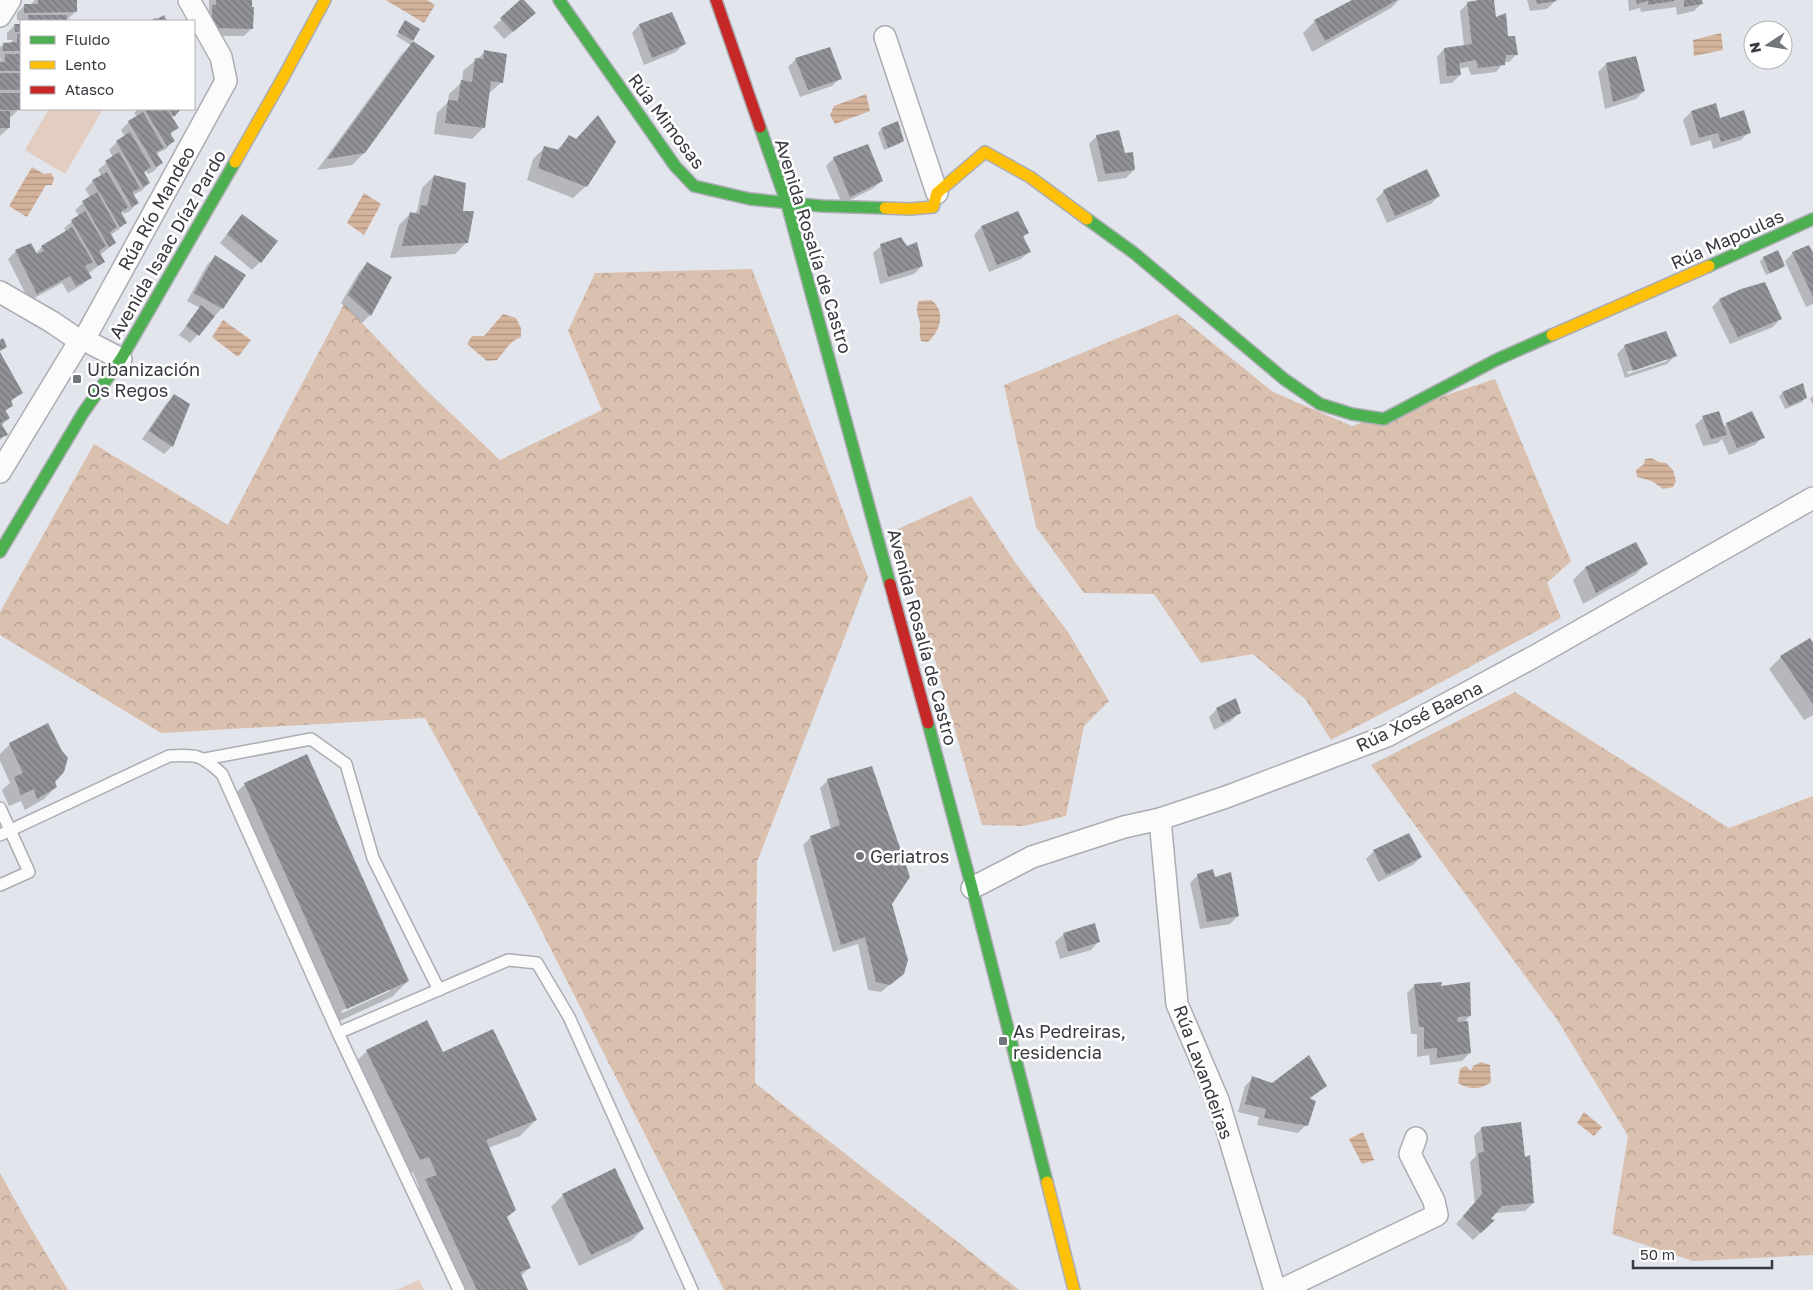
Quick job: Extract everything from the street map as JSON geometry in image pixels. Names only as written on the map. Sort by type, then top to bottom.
[{"type":"street","points":[[0,16],[10,0]]},
{"type":"street","name":"Rúa Río Mandeo","points":[[0,472],[83,341],[226,81],[221,57],[189,0]]},
{"type":"street","name":"Avenida Isaac Díaz Pardo","points":[[0,552],[83,413],[121,359],[284,76],[325,0]]},
{"type":"street","name":"Rúa Mimosas","points":[[559,0],[675,166],[694,186],[750,199],[787,204],[910,209],[933,207],[937,194]]},
{"type":"street","name":"Avenida Rosalía de Castro","points":[[716,0],[787,204],[825,338],[972,888],[1074,1290]]},
{"type":"street","points":[[885,37],[937,194]]},
{"type":"street","name":"Rúa Mapoulas","points":[[937,194],[985,152],[1030,177],[1134,252],[1284,380],[1312,399],[1320,404],[1352,414],[1384,419],[1496,360],[1813,219]]},
{"type":"street","points":[[0,292],[83,341],[121,359]]},
{"type":"street","name":"Rúa Xosé Baena","points":[[972,888],[1032,857],[1124,827],[1160,819],[1226,797],[1388,736],[1537,655],[1813,498]]},
{"type":"street","name":"Rúa Lavandeiras","points":[[1160,819],[1177,1004],[1218,1100],[1276,1290]]},
{"type":"street","points":[[1281,1290],[1437,1215],[1434,1201],[1410,1154],[1416,1138]]},
{"type":"lane","points":[[205,759],[311,739],[346,764],[373,858],[438,990]]},
{"type":"lane","points":[[5,832],[169,756],[192,755],[205,759],[222,774],[338,1033],[459,1290]]},
{"type":"lane","points":[[0,808],[5,832],[29,872],[0,885]]},
{"type":"lane","points":[[338,1033],[508,960],[537,963],[569,1017],[692,1290]]},
{"type":"green space","points":[[752,269],[868,577],[757,862],[755,1083],[1019,1290],[724,1290],[531,910],[425,718],[161,733],[0,635],[0,612],[94,444],[228,525],[344,304],[423,387],[500,460],[602,410],[568,331],[595,273]]},
{"type":"green space","points":[[1177,314],[1273,392],[1352,426],[1495,379],[1571,561],[1547,583],[1561,618],[1331,740],[1306,700],[1253,654],[1201,663],[1154,594],[1084,593],[1036,527],[1004,385]]},
{"type":"green space","points":[[971,496],[1017,565],[1068,632],[1109,701],[1084,726],[1066,816],[1024,826],[982,825],[898,529]]},
{"type":"green space","points":[[1515,692],[1729,828],[1813,796],[1813,1255],[1693,1261],[1612,1234],[1628,1136],[1558,1021],[1371,765]]},
{"type":"green space","points":[[0,1173],[26,1220],[68,1290],[0,1290]]},
{"type":"shaded area","points":[[386,0],[427,0],[435,5],[424,23]]},
{"type":"shaded area","points":[[1721,33],[1723,50],[1694,56],[1693,40]]},
{"type":"shaded area","points":[[866,94],[870,111],[835,124],[830,115],[834,106]]},
{"type":"shaded area","points":[[48,110],[102,110],[65,174],[25,150]]},
{"type":"shaded area","points":[[32,167],[44,174],[51,173],[54,178],[52,185],[46,185],[27,217],[9,206]]},
{"type":"shaded area","points":[[364,193],[381,204],[364,235],[347,223]]},
{"type":"shaded area","points":[[931,300],[939,310],[940,321],[932,338],[928,342],[921,341],[918,304],[919,301]]},
{"type":"shaded area","points":[[503,314],[516,318],[521,328],[521,337],[510,344],[497,360],[487,361],[467,344],[472,336],[484,336]]},
{"type":"shaded area","points":[[223,320],[251,340],[238,357],[212,337]]},
{"type":"shaded area","points":[[1651,458],[1666,463],[1673,470],[1676,481],[1673,487],[1663,489],[1652,481],[1637,477],[1636,470],[1644,464],[1645,459]]},
{"type":"shaded area","points":[[1481,1062],[1490,1065],[1491,1082],[1483,1087],[1475,1088],[1466,1087],[1458,1083],[1460,1069],[1466,1066],[1471,1071],[1473,1066]]},
{"type":"shaded area","points":[[1584,1112],[1602,1127],[1594,1136],[1577,1123]]},
{"type":"shaded area","points":[[1363,1132],[1374,1160],[1362,1164],[1349,1139]]},
{"type":"shaded area","points":[[419,1280],[424,1290],[396,1290]]},
{"type":"building","points":[[38,0],[77,0],[77,12],[24,13],[24,4],[38,4]]},
{"type":"building","points":[[216,0],[252,0],[252,7],[254,7],[253,29],[212,28],[212,5],[216,5]]},
{"type":"building","points":[[520,0],[524,0],[536,13],[513,32],[500,18]]},
{"type":"building","points":[[1352,0],[1397,0],[1325,41],[1314,20]]},
{"type":"building","points":[[1494,0],[1496,17],[1506,13],[1508,36],[1515,36],[1518,55],[1506,55],[1505,65],[1478,68],[1476,60],[1459,63],[1461,75],[1447,76],[1444,48],[1472,44],[1467,2]]},
{"type":"building","points":[[1536,0],[1556,0],[1557,1],[1537,4]]},
{"type":"building","points":[[1636,0],[1674,1],[1648,5],[1648,1],[1637,4]]},
{"type":"building","points":[[1684,0],[1702,0],[1703,4],[1684,7]]},
{"type":"building","points":[[672,12],[686,44],[652,58],[639,24]]},
{"type":"building","points":[[28,15],[67,15],[67,20],[28,20]]},
{"type":"building","points":[[164,15],[166,20],[152,20]]},
{"type":"building","points":[[405,20],[420,29],[413,41],[398,32]]},
{"type":"building","points":[[14,24],[20,24],[20,32],[15,32]]},
{"type":"building","points":[[17,34],[20,34],[20,51],[3,51],[3,43],[17,42]]},
{"type":"building","points":[[413,41],[435,56],[365,153],[327,159]]},
{"type":"building","points":[[830,47],[842,79],[808,90],[795,58]]},
{"type":"building","points":[[484,50],[507,54],[503,83],[491,81],[485,128],[445,123],[448,100],[458,101],[461,80],[472,82],[475,58],[483,59]]},
{"type":"building","points":[[5,54],[20,54],[20,71],[0,71],[0,62],[5,62]]},
{"type":"building","points":[[1636,56],[1645,91],[1613,102],[1606,63]]},
{"type":"building","points":[[0,73],[20,73],[20,90],[0,90]]},
{"type":"building","points":[[0,93],[20,93],[20,110],[0,110]]},
{"type":"building","points":[[1716,103],[1720,118],[1744,110],[1751,133],[1721,142],[1718,133],[1699,138],[1691,111]]},
{"type":"building","points":[[145,110],[168,110],[179,128],[170,133],[175,141],[167,146]]},
{"type":"building","points":[[170,110],[180,110],[174,117]]},
{"type":"building","points":[[0,111],[10,111],[10,128],[0,128]]},
{"type":"building","points":[[143,112],[164,148],[156,152],[163,163],[156,167],[128,121]]},
{"type":"building","points":[[598,115],[616,142],[587,187],[538,168],[544,146],[559,150],[569,135],[576,139]]},
{"type":"building","points":[[898,121],[904,141],[888,148],[881,128]]},
{"type":"building","points":[[1119,130],[1125,153],[1133,152],[1135,170],[1105,174],[1096,135]]},
{"type":"building","points":[[130,132],[151,167],[144,172],[150,183],[143,187],[116,141]]},
{"type":"building","points":[[868,144],[883,181],[850,197],[833,157]]},
{"type":"building","points":[[119,152],[140,188],[132,192],[139,203],[132,207],[105,161]]},
{"type":"building","points":[[1427,169],[1440,196],[1395,216],[1383,190]]},
{"type":"building","points":[[107,172],[128,207],[121,212],[127,223],[120,227],[92,180]]},
{"type":"building","points":[[434,175],[466,183],[463,211],[474,211],[468,243],[402,246],[410,212],[419,214],[421,205],[427,206]]},
{"type":"building","points":[[97,192],[117,227],[110,232],[116,243],[109,247],[82,201]]},
{"type":"building","points":[[85,211],[106,246],[99,251],[105,262],[98,266],[71,220]]},
{"type":"building","points":[[1018,211],[1029,233],[1023,236],[1031,252],[997,265],[981,226]]},
{"type":"building","points":[[242,214],[278,241],[261,263],[227,234]]},
{"type":"building","points":[[72,227],[93,262],[85,266],[92,278],[76,286],[70,276],[37,294],[15,250],[31,243],[37,254],[44,251],[41,246]]},
{"type":"building","points":[[901,237],[907,246],[917,242],[923,266],[888,277],[880,244]]},
{"type":"building","points":[[1809,245],[1813,253],[1813,297],[1792,252]]},
{"type":"building","points":[[1778,250],[1785,266],[1770,273],[1763,257]]},
{"type":"building","points":[[215,255],[246,275],[223,309],[194,293]]},
{"type":"building","points":[[367,262],[392,277],[371,316],[348,295]]},
{"type":"building","points":[[1765,282],[1782,319],[1738,337],[1719,299],[1741,289]]},
{"type":"building","points":[[201,305],[215,316],[199,336],[186,326]]},
{"type":"building","points":[[1666,331],[1677,356],[1633,371],[1624,345]]},
{"type":"building","points":[[3,338],[7,347],[0,351],[0,340]]},
{"type":"building","points":[[0,352],[23,393],[11,400],[13,406],[5,410],[10,418],[1,423],[8,435],[0,438]]},
{"type":"building","points":[[1803,383],[1807,398],[1789,406],[1782,392]]},
{"type":"building","points":[[174,394],[190,404],[173,447],[149,431]]},
{"type":"building","points":[[1719,411],[1727,435],[1711,439],[1702,416]]},
{"type":"building","points":[[1752,411],[1765,438],[1737,448],[1726,423]]},
{"type":"building","points":[[1636,542],[1648,564],[1596,593],[1585,567]]},
{"type":"building","points":[[1810,638],[1813,643],[1813,704],[1780,656]]},
{"type":"building","points":[[1236,698],[1241,713],[1222,723],[1216,708]]},
{"type":"building","points":[[48,723],[62,751],[68,758],[64,772],[55,782],[57,787],[37,799],[34,789],[21,795],[14,777],[23,773],[9,743]]},
{"type":"building","points":[[307,754],[409,981],[347,1009],[244,783]]},
{"type":"building","name":"Geriatros","points":[[872,766],[910,877],[892,904],[908,960],[904,974],[890,985],[876,982],[865,937],[841,945],[810,836],[840,825],[827,779]]},
{"type":"building","points":[[1409,833],[1422,857],[1386,875],[1373,850]]},
{"type":"building","points":[[1213,869],[1215,877],[1231,872],[1239,916],[1207,922],[1197,874]]},
{"type":"building","points":[[1095,923],[1100,942],[1068,952],[1063,933]]},
{"type":"building","points":[[1442,982],[1441,986],[1470,982],[1471,1016],[1458,1017],[1457,1022],[1468,1021],[1471,1053],[1437,1058],[1437,1048],[1424,1049],[1424,1027],[1419,1027],[1414,984]]},
{"type":"building","points":[[427,1020],[443,1052],[493,1029],[537,1120],[486,1140],[516,1210],[507,1217],[531,1268],[520,1272],[528,1290],[477,1290],[425,1179],[437,1175],[429,1157],[420,1160],[366,1050]]},
{"type":"building","points":[[1309,1055],[1327,1086],[1309,1098],[1316,1101],[1308,1126],[1264,1118],[1266,1109],[1245,1104],[1252,1076],[1272,1083]]},
{"type":"building","points":[[1521,1122],[1525,1157],[1530,1155],[1534,1203],[1502,1206],[1491,1219],[1495,1220],[1481,1233],[1463,1216],[1482,1194],[1478,1153],[1484,1152],[1481,1127]]},
{"type":"building","points":[[615,1168],[644,1229],[591,1255],[562,1194]]},
{"type":"traffic: fast","points":[[559,0],[675,166],[694,186],[750,199],[822,206],[885,208]]},
{"type":"traffic: fast","points":[[760,127],[787,204],[890,584]]},
{"type":"traffic: fast","points":[[0,552],[83,413],[121,359],[235,162]]},
{"type":"traffic: fast","points":[[1087,219],[1134,253],[1284,379],[1320,404],[1352,414],[1384,419],[1496,360],[1552,335]]},
{"type":"traffic: fast","points":[[1709,266],[1813,219]]},
{"type":"traffic: fast","points":[[928,723],[1047,1182]]},
{"type":"traffic: slow","points":[[235,162],[325,0]]},
{"type":"traffic: slow","points":[[885,208],[910,209],[933,207],[937,193],[985,152],[1030,177],[1087,219]]},
{"type":"traffic: slow","points":[[1552,335],[1709,266]]},
{"type":"traffic: slow","points":[[1047,1182],[1074,1290]]},
{"type":"traffic: jam","points":[[716,0],[760,127]]},
{"type":"traffic: jam","points":[[890,584],[928,723]]},
{"type":"place","name":"Urbanización Os Regos","points":[[77,379]]},
{"type":"place","name":"Geriatros","points":[[860,856]]},
{"type":"place","name":"As Pedreiras, residencia","points":[[1003,1041]]}]
